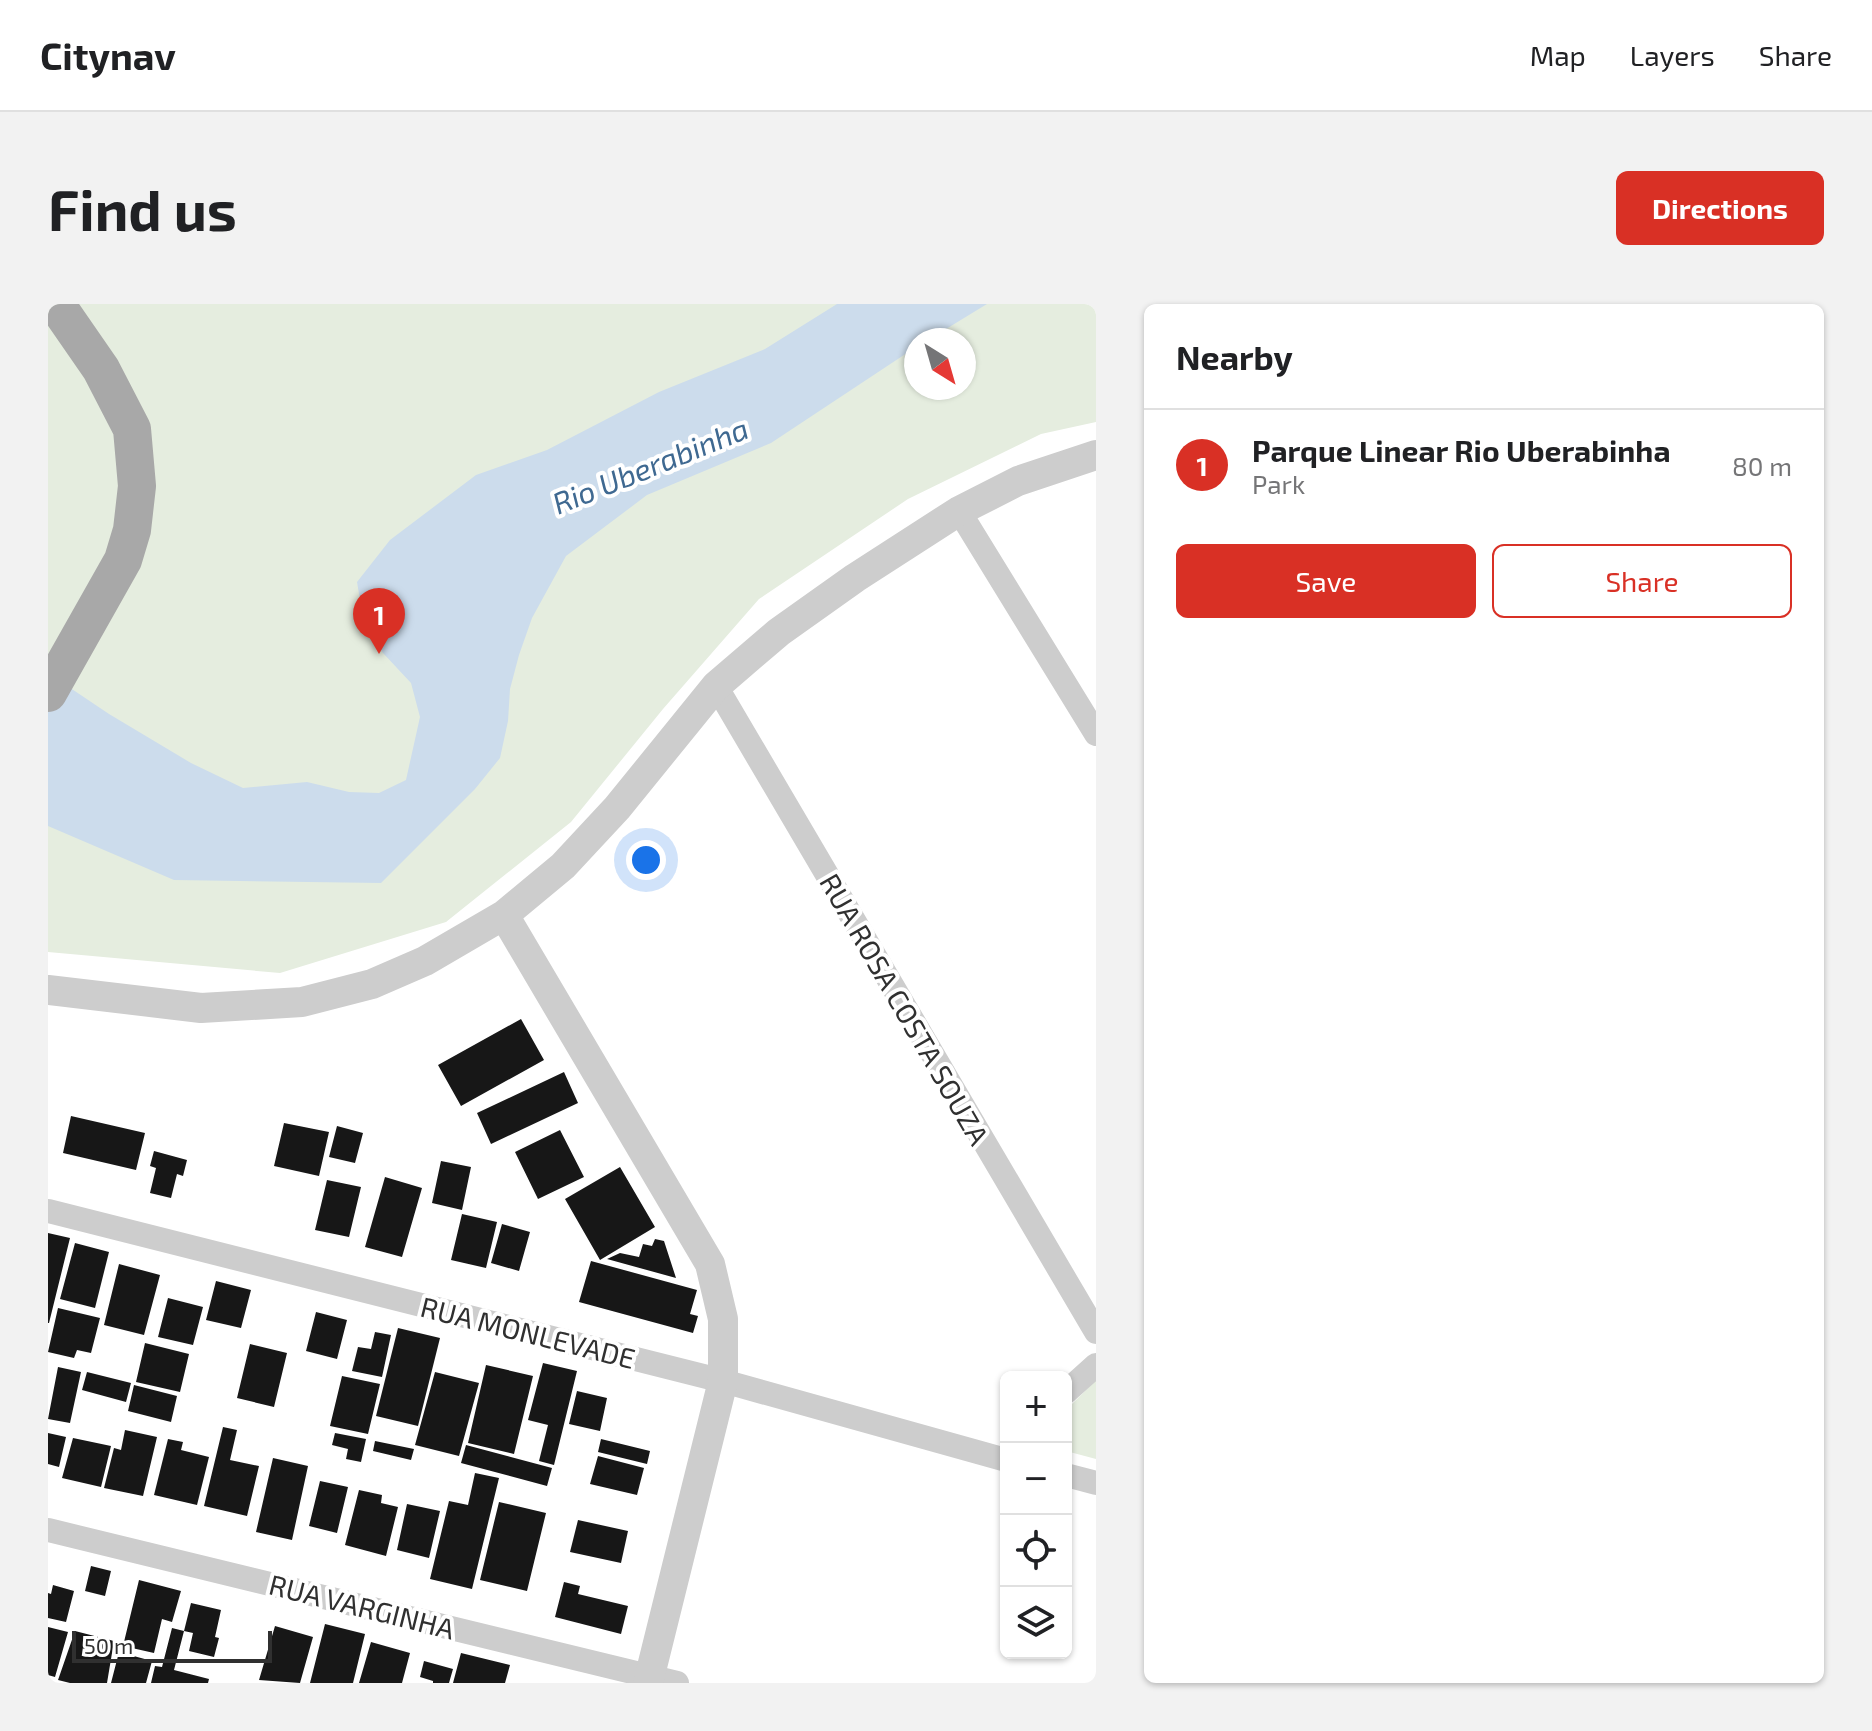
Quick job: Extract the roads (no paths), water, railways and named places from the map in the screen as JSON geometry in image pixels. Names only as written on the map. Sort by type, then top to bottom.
[{"type":"main road","points":[[48,693],[123,560],[132,530],[137,486],[132,429],[101,369],[56,304]]},
{"type":"street","points":[[48,990],[201,1008],[302,1002],[372,984],[425,961],[504,915],[563,866],[606,820],[716,686],[779,632],[855,578],[959,511],[1018,481],[1096,455]]},
{"type":"street","points":[[959,511],[1096,734]]},
{"type":"street","name":"RUA ROSA COSTA SOUZA","points":[[716,686],[1096,1332]]},
{"type":"street","points":[[504,915],[710,1264],[723,1319],[723,1381],[658,1681]]},
{"type":"street","name":"RUA MONLEVADE","points":[[48,1211],[723,1381],[1000,1458]]},
{"type":"street","points":[[1072,1387],[1096,1365]]},
{"type":"street","points":[[1072,1477],[1096,1483]]},
{"type":"street","name":"RUA VARGINHA","points":[[48,1530],[658,1681]]},
{"type":"water","name":"Rio Uberabinha","points":[[837,304],[987,304],[948,328],[904,328],[904,355],[771,443],[647,495],[566,556],[532,618],[519,655],[510,689],[508,721],[500,758],[475,789],[381,883],[174,880],[48,826],[48,673],[191,763],[243,788],[307,782],[349,792],[379,793],[406,780],[420,717],[411,683],[383,653],[364,623],[357,582],[390,540],[476,475],[547,450],[659,392],[765,349]]},
{"type":"place","name":"Parque Linear Rio Uberabinha","points":[[379,654]]}]
